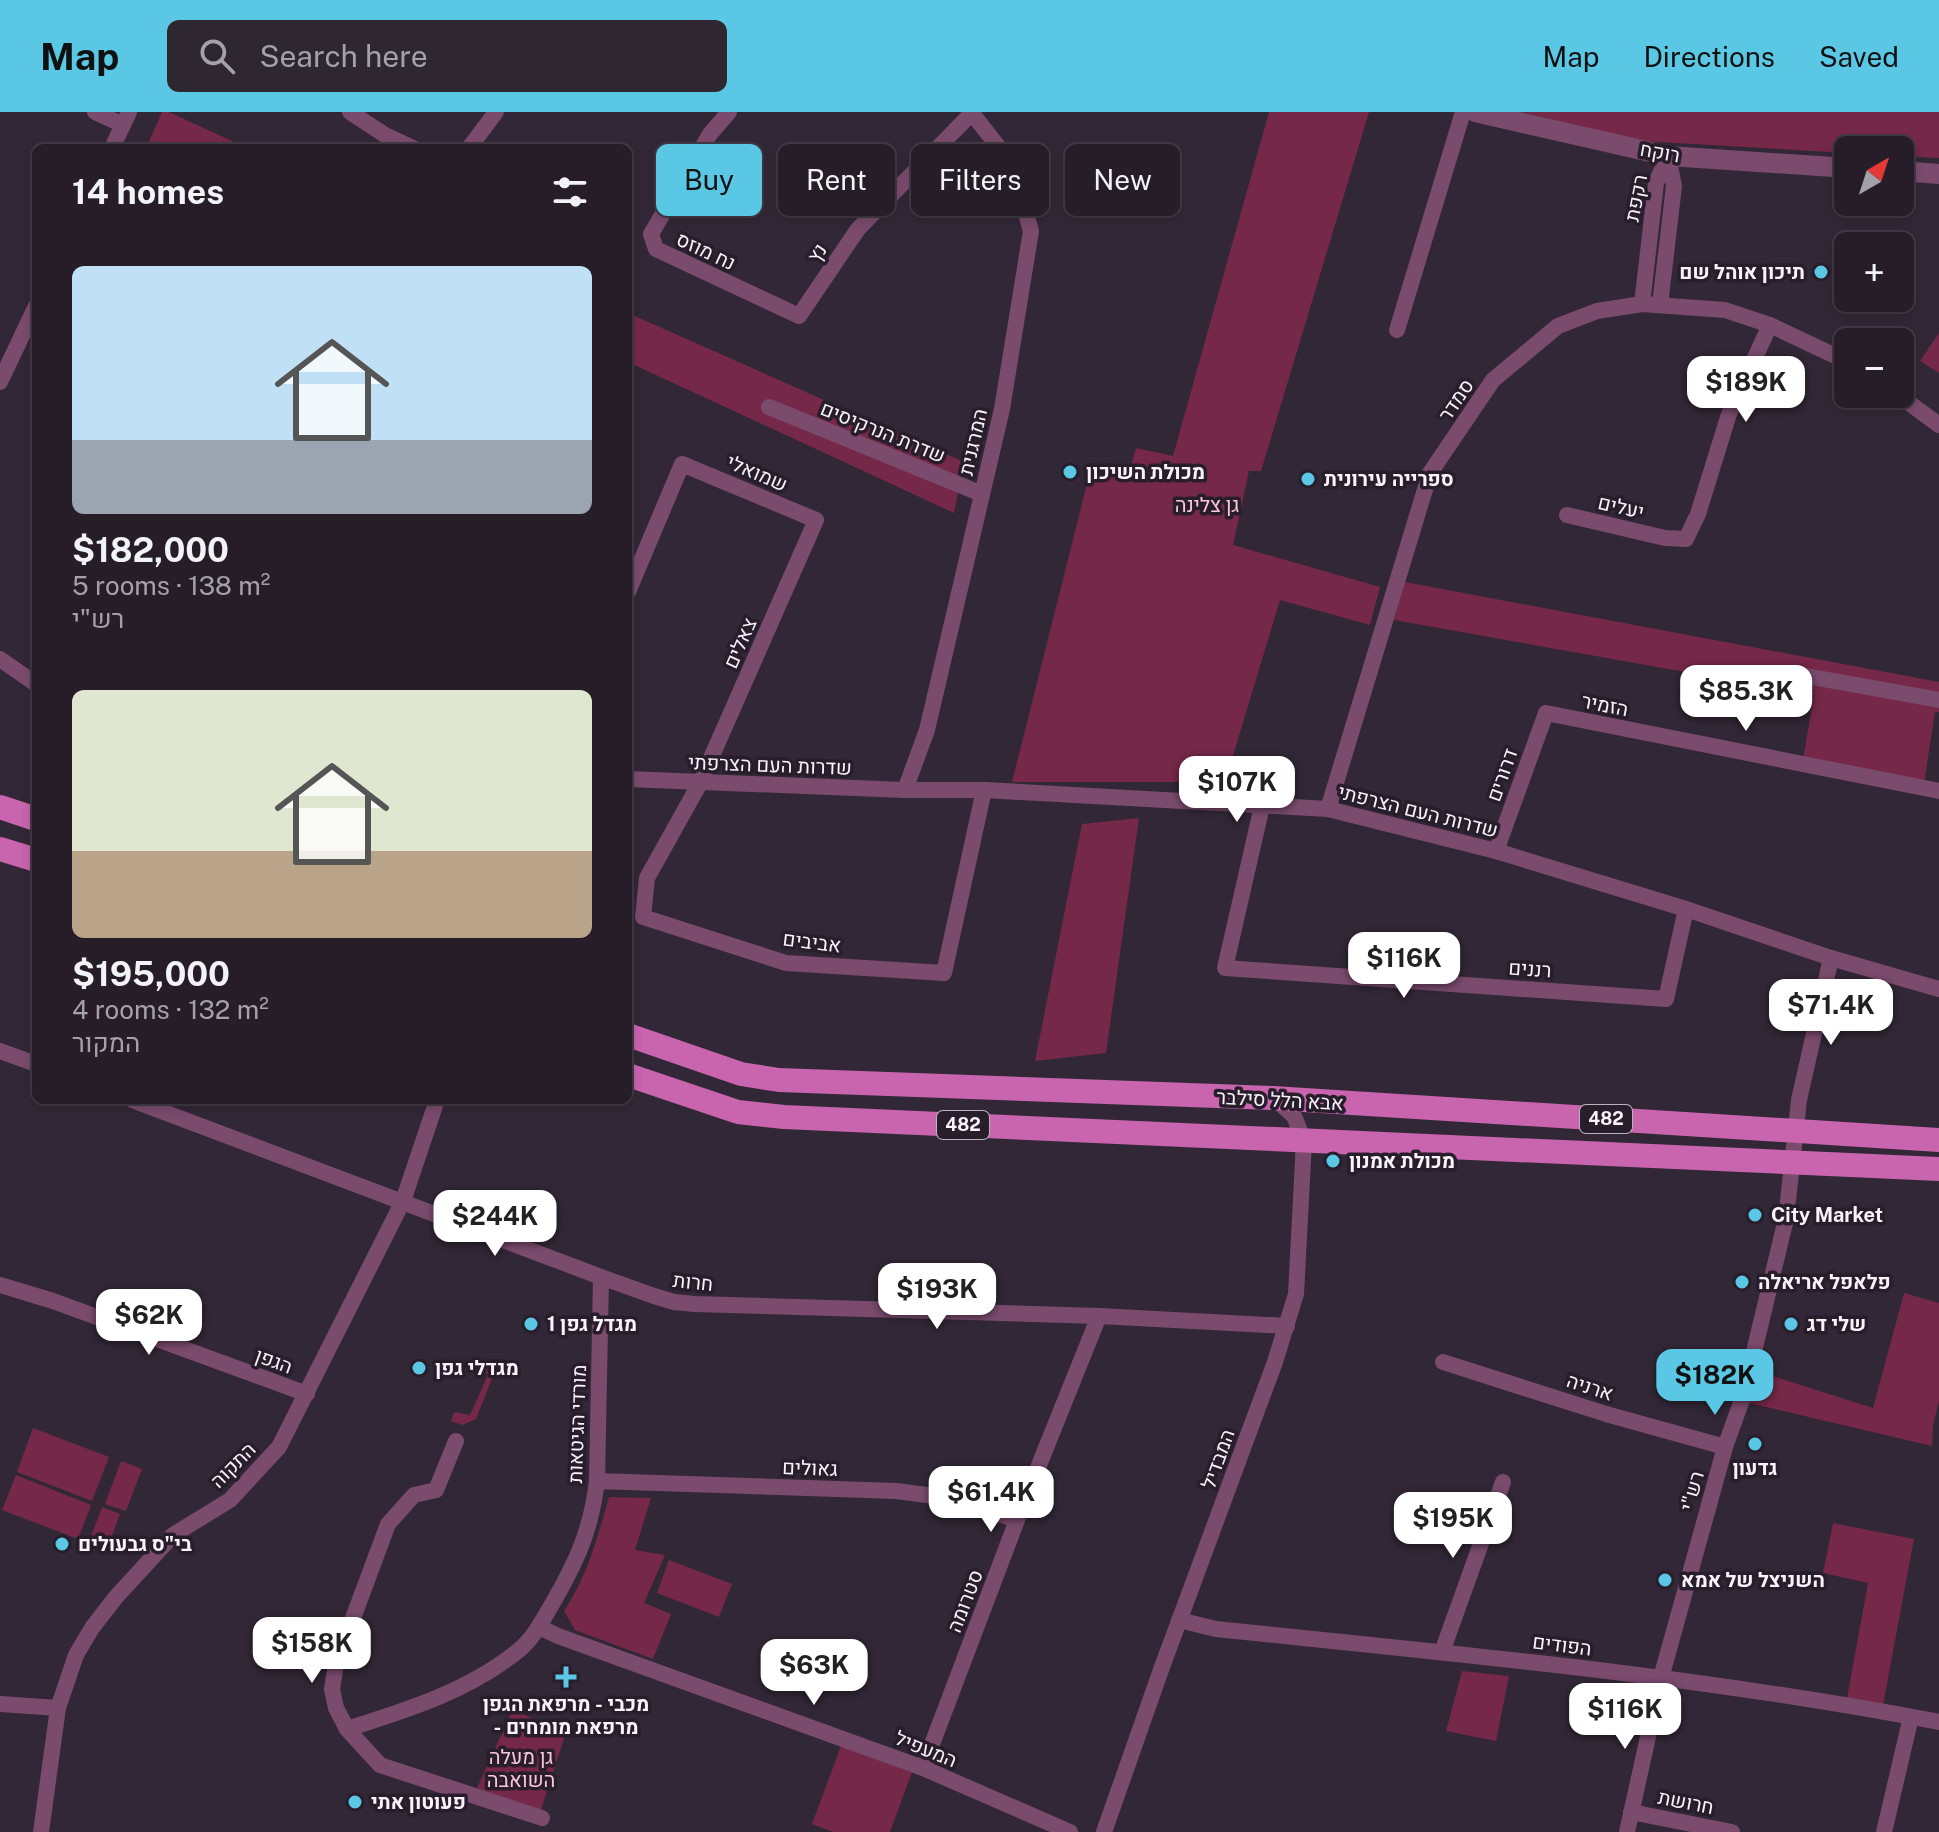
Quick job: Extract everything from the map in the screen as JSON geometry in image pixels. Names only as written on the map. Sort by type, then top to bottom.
[{"type":"main road","points":[[0,807],[32,818]]},
{"type":"main road","points":[[0,849],[32,859]]},
{"type":"main road","name":"אבא הלל סילבר","points":[[632,1036],[741,1074],[779,1080],[1273,1098],[1939,1140]]},
{"type":"main road","name":"אבא הלל סילבר","points":[[632,1076],[738,1112],[769,1115],[1939,1169]]},
{"type":"street","points":[[95,112],[126,118],[114,144]]},
{"type":"street","points":[[350,112],[404,144]]},
{"type":"street","points":[[472,144],[496,112]]},
{"type":"street","name":"נח מוזס","points":[[729,112],[710,134],[651,234],[656,249],[799,316]]},
{"type":"street","name":"נץ","points":[[799,316],[858,229],[972,112]]},
{"type":"street","name":"המרגנית","points":[[905,790],[927,730],[1002,409],[1031,231],[1012,164],[972,112]]},
{"type":"street","points":[[1397,330],[1463,112]]},
{"type":"street","name":"רוקח","points":[[1475,112],[1668,156],[1834,167]]},
{"type":"street","name":"רקפת","points":[[1642,304],[1656,183],[1668,156]]},
{"type":"street","name":"רקפת","points":[[1660,305],[1674,186],[1668,156]]},
{"type":"street","points":[[1914,172],[1939,174]]},
{"type":"street","name":"סמדר","points":[[1328,809],[1430,473],[1493,380],[1558,326],[1597,311],[1642,304],[1725,310],[1770,325],[1834,355]]},
{"type":"street","points":[[0,382],[32,314]]},
{"type":"street","name":"יעלים","points":[[1567,515],[1665,538],[1686,539],[1698,514],[1729,414],[1770,325]]},
{"type":"street","name":"שדרת הנרקיסים","points":[[769,407],[982,494]]},
{"type":"street","points":[[1914,407],[1939,425]]},
{"type":"street","name":"שמואלי","points":[[632,583],[682,464],[816,520]]},
{"type":"street","name":"צאלים","points":[[700,783],[816,520]]},
{"type":"street","points":[[0,659],[32,681]]},
{"type":"street","points":[[1806,676],[1939,700]]},
{"type":"street","name":"הזמיר","points":[[1546,713],[1939,791]]},
{"type":"street","name":"דרורים","points":[[1496,851],[1546,713]]},
{"type":"street","name":"שדרות העם הצרפתי","points":[[632,779],[905,790],[984,790],[1328,809],[1496,851],[1686,909],[1831,958],[1939,989]]},
{"type":"street","name":"אביבים","points":[[700,783],[647,878],[643,917],[786,963],[944,973],[984,790]]},
{"type":"street","name":"רננים","points":[[1262,806],[1225,968],[1666,999],[1686,909]]},
{"type":"street","name":"רש\"י","points":[[1627,1832],[1661,1678],[1725,1447],[1743,1397],[1786,1219],[1805,1066],[1831,958]]},
{"type":"street","points":[[0,1051],[32,1063]]},
{"type":"street","points":[[1273,1098],[1294,1116],[1304,1141]]},
{"type":"street","name":"חרות","points":[[143,1104],[601,1277],[654,1296],[685,1303],[1099,1316],[1287,1326]]},
{"type":"street","name":"התקוה","points":[[42,1831],[58,1708],[76,1655],[116,1597],[173,1535],[230,1500],[279,1447],[403,1201],[436,1104]]},
{"type":"street","name":"המבדיל","points":[[1104,1832],[1287,1326],[1296,1294],[1304,1141]]},
{"type":"street","name":"מורדי הגיטאות","points":[[347,1729],[411,1709],[466,1685],[520,1649],[539,1627],[578,1561],[597,1481],[601,1277]]},
{"type":"street","name":"הגפן","points":[[2,1291],[53,1301],[307,1394]]},
{"type":"street","name":"סטרומה","points":[[923,1768],[1099,1316]]},
{"type":"street","name":"ארניה","points":[[1443,1362],[1606,1414],[1725,1447]]},
{"type":"street","points":[[456,1441],[436,1490],[414,1495],[388,1524],[336,1664],[332,1689],[336,1708],[347,1729],[380,1765],[542,1818]]},
{"type":"street","name":"גאולים","points":[[597,1481],[896,1491],[950,1498],[1017,1520]]},
{"type":"street","points":[[1442,1652],[1503,1482]]},
{"type":"street","name":"הפודים","points":[[1179,1620],[1216,1629],[1661,1678],[1939,1722]]},
{"type":"street","name":"המעפיל","points":[[539,1627],[923,1768],[1070,1832]]},
{"type":"street","points":[[0,1704],[58,1708]]},
{"type":"street","points":[[1884,1832],[1911,1717]]},
{"type":"street","name":"חרושת","points":[[1631,1812],[1732,1832]]},
{"type":"green space","points":[[162,112],[169,112],[238,144],[148,144]]},
{"type":"green space","name":"גן צלינה","points":[[1269,112],[1369,112],[1261,471],[1249,471],[1233,545],[1380,587],[1370,625],[1280,600],[1225,782],[1012,782],[1091,468],[1128,477],[1136,448],[1173,456]]},
{"type":"green space","points":[[1521,112],[1939,112],[1939,158],[1914,157],[1914,136],[1834,136],[1834,152],[1641,141]]},
{"type":"green space","points":[[632,315],[964,462],[954,513],[632,364]]},
{"type":"green space","points":[[1939,333],[1939,373],[1920,361]]},
{"type":"green space","points":[[1405,582],[1939,682],[1939,712],[1935,712],[1924,783],[1803,760],[1814,695],[1394,620]]},
{"type":"green space","points":[[1139,818],[1106,1053],[1035,1061],[1082,824]]},
{"type":"green space","points":[[1904,1293],[1939,1303],[1939,1401],[1932,1446],[1745,1402],[1754,1370],[1873,1408]]},
{"type":"green space","points":[[481,1365],[495,1371],[476,1419],[462,1425],[451,1421],[454,1412],[470,1415],[488,1375],[479,1369]]},
{"type":"green space","points":[[33,1428],[109,1457],[92,1501],[17,1472]]},
{"type":"green space","points":[[121,1461],[142,1469],[126,1511],[105,1504]]},
{"type":"green space","points":[[16,1475],[91,1505],[78,1539],[2,1510]]},
{"type":"green space","points":[[609,1497],[651,1498],[635,1550],[665,1555],[644,1603],[671,1614],[653,1659],[575,1630],[564,1611],[585,1570]]},
{"type":"green space","points":[[102,1507],[120,1514],[107,1549],[89,1542]]},
{"type":"green space","points":[[1833,1523],[1914,1539],[1883,1705],[1847,1698],[1868,1583],[1823,1573]]},
{"type":"green space","points":[[669,1560],[732,1584],[719,1617],[657,1593]]},
{"type":"green space","points":[[1462,1671],[1509,1676],[1496,1741],[1446,1731]]},
{"type":"green space","name":"גן מעלה השואבה","points":[[513,1709],[565,1735],[540,1813],[477,1788]]},
{"type":"green space","points":[[841,1746],[912,1772],[890,1832],[833,1832],[812,1824]]},
{"type":"place","name":"תיכון אוהל שם","points":[[1821,272]]},
{"type":"place","name":"מכולת השיכון","points":[[1070,472]]},
{"type":"place","name":"ספרייה עירונית","points":[[1308,479]]},
{"type":"place","name":"מכולת אמנון","points":[[1333,1161]]},
{"type":"place","name":"City Market","points":[[1755,1215]]},
{"type":"place","name":"פלאפל אריאלה","points":[[1742,1282]]},
{"type":"place","name":"מגדל גפן 1","points":[[531,1324]]},
{"type":"place","name":"שלי דג","points":[[1791,1324]]},
{"type":"place","name":"מגדלי גפן","points":[[419,1368]]},
{"type":"place","name":"גדעון","points":[[1755,1444]]},
{"type":"place","name":"בי\"ס גבעולים","points":[[62,1544]]},
{"type":"place","name":"השניצל של אמא","points":[[1665,1580]]},
{"type":"place","name":"מכבי - מרפאת הגפן - מרפאת מומחים","points":[[566,1677]]},
{"type":"place","name":"פעוטון אתי","points":[[355,1802]]}]
